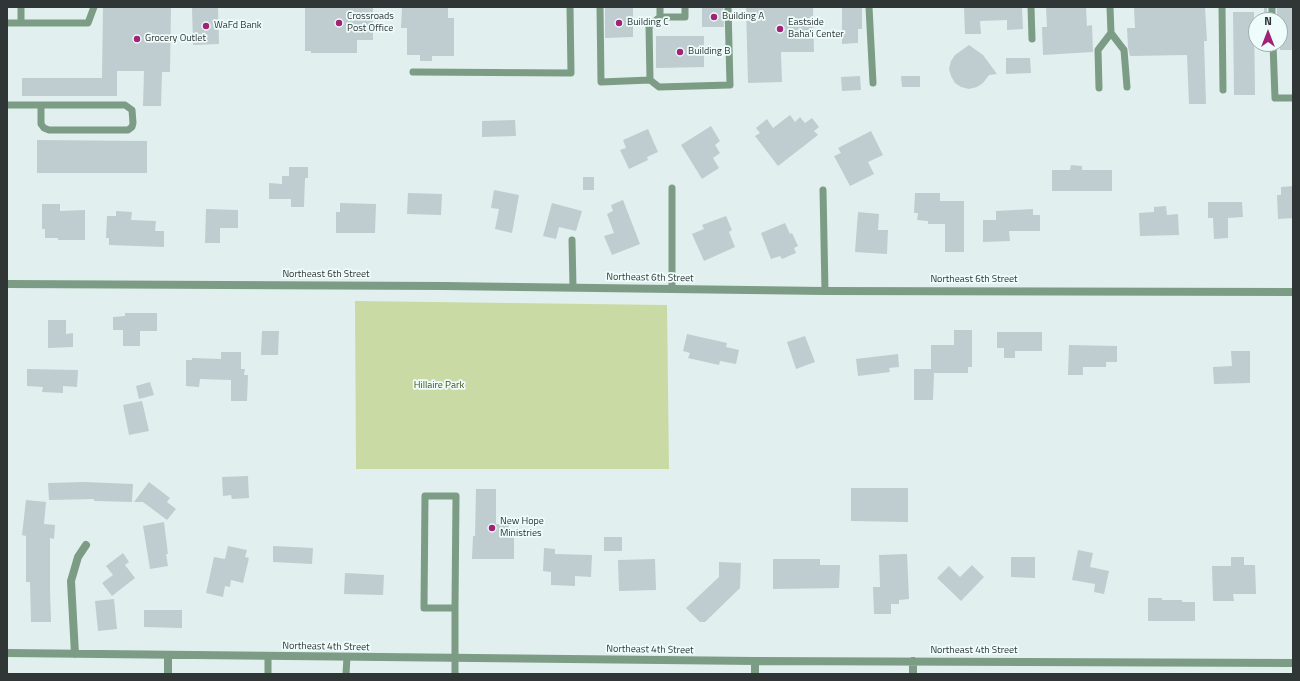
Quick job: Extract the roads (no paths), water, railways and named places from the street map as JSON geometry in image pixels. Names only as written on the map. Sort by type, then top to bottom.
[{"type":"street","name":"Northeast 6th Street","points":[[7,284],[573,287],[825,291],[1293,292]]},
{"type":"street","points":[[74,654],[72,581],[78,557],[86,545]]},
{"type":"street","name":"Northeast 4th Street","points":[[7,653],[168,656],[755,661],[1293,662]]},
{"type":"street","points":[[168,656],[168,674]]},
{"type":"street","points":[[755,661],[755,674]]},
{"type":"street","points":[[913,661],[913,674]]},
{"type":"lane","points":[[20,22],[21,7]]},
{"type":"lane","points":[[7,22],[88,23],[94,7]]},
{"type":"lane","points":[[413,72],[570,73],[570,7]]},
{"type":"lane","points":[[600,7],[601,82],[650,80],[659,86],[730,85],[728,7]]},
{"type":"lane","points":[[660,7],[660,17]]},
{"type":"lane","points":[[650,80],[649,26],[660,17],[685,17],[685,7]]},
{"type":"lane","points":[[869,7],[873,83]]},
{"type":"lane","points":[[1031,7],[1032,39]]},
{"type":"lane","points":[[1110,7],[1111,33],[1124,50],[1127,87]]},
{"type":"lane","points":[[1222,7],[1223,90]]},
{"type":"lane","points":[[1099,88],[1098,50],[1111,33]]},
{"type":"lane","points":[[1273,52],[1276,98],[1293,98]]},
{"type":"lane","points":[[7,105],[41,105],[125,105],[129,106],[132,110],[133,123],[132,127],[128,130],[49,130],[44,128],[41,124],[41,105]]},
{"type":"lane","points":[[672,188],[672,288]]},
{"type":"lane","points":[[823,190],[825,291]]},
{"type":"lane","points":[[572,240],[573,287]]},
{"type":"lane","points":[[455,608],[424,608],[425,496],[456,496],[455,674]]},
{"type":"lane","points":[[268,656],[268,674]]},
{"type":"lane","points":[[346,674],[347,657]]},
{"type":"place","name":"Building A","points":[[714,17]]},
{"type":"place","name":"Crossroads Post Office","points":[[339,23]]},
{"type":"place","name":"Building C","points":[[619,23]]},
{"type":"place","name":"WaFd Bank","points":[[206,26]]},
{"type":"place","name":"Eastside Baha'i Center","points":[[780,29]]},
{"type":"place","name":"Grocery Outlet","points":[[137,39]]},
{"type":"place","name":"Building B","points":[[680,52]]},
{"type":"place","name":"New Hope Ministries","points":[[492,528]]},
{"type":"park label","name":"Hillaire Park","points":[[439,386]]}]
